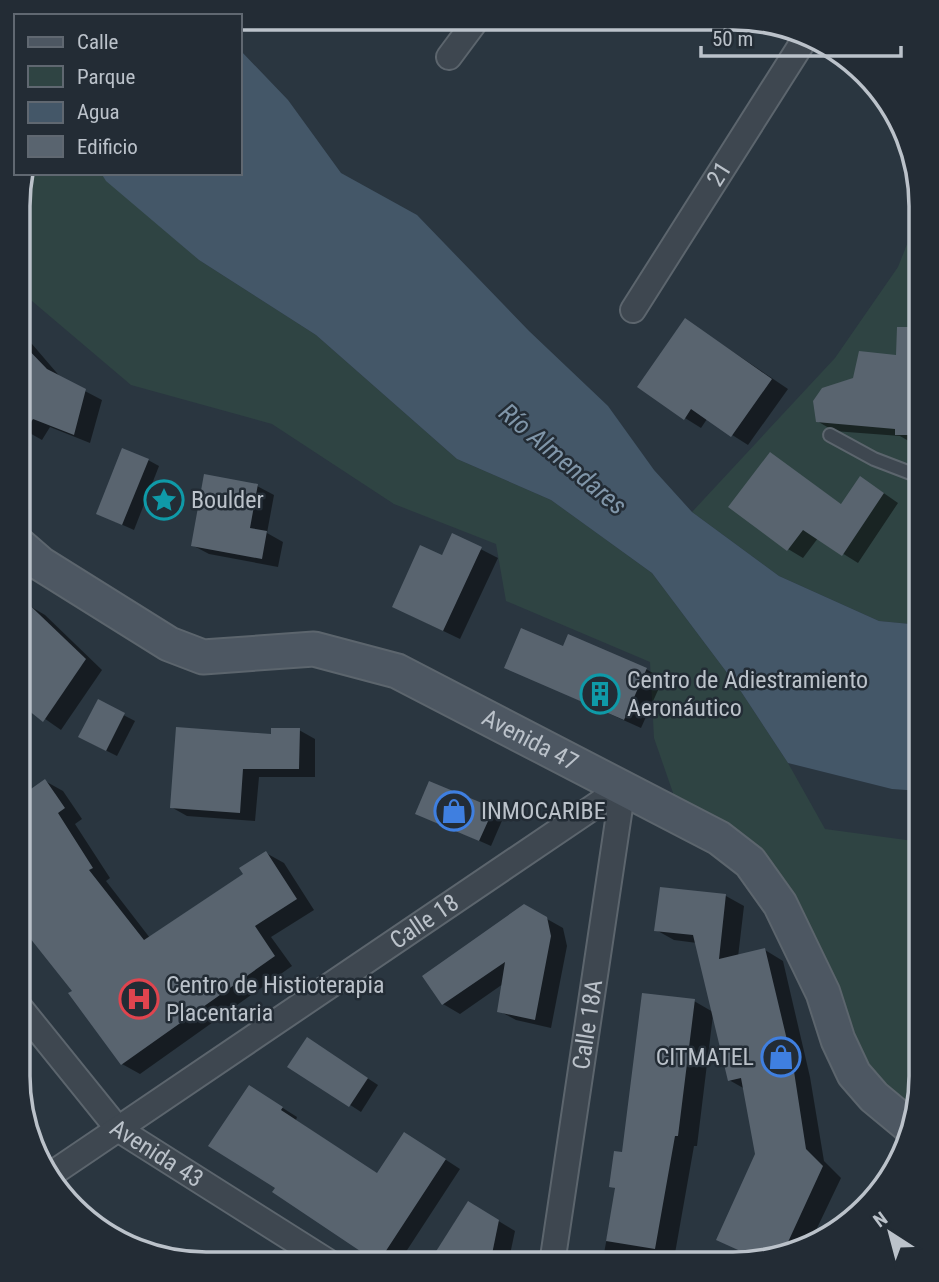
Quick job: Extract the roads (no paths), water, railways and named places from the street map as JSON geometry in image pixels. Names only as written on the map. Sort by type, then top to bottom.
[{"type":"street","points":[[449,57],[469,30]]},
{"type":"street","name":"21","points":[[633,310],[802,43]]},
{"type":"street","name":"Avenida 47","points":[[30,554],[41,564],[169,644],[203,657],[314,649],[397,671],[700,827],[750,862],[780,904],[800,942],[854,1074],[874,1097],[903,1121]]},
{"type":"street","name":"Calle 18","points":[[57,1170],[623,787]]},
{"type":"street","name":"Calle 18A","points":[[554,1252],[623,787]]},
{"type":"street","name":"Avenida 43","points":[[30,1020],[118,1129],[313,1252]]},
{"type":"lane","points":[[830,435],[874,459],[909,472]]},
{"type":"water","name":"Río Almendares","points":[[242,52],[288,100],[341,173],[417,215],[529,331],[608,406],[654,470],[692,512],[779,576],[879,621],[909,624],[909,790],[892,789],[788,763],[740,690],[652,573],[551,500],[457,459],[316,335],[199,260],[102,175],[242,175]]},
{"type":"place","name":"Boulder","points":[[164,500]]},
{"type":"place","name":"Centro de Adiestramiento Aeronáutico","points":[[600,694]]},
{"type":"place","name":"INMOCARIBE","points":[[454,811]]},
{"type":"place","name":"Centro de Histioterapia Placentaria","points":[[139,999]]},
{"type":"place","name":"CITMATEL","points":[[781,1057]]}]
